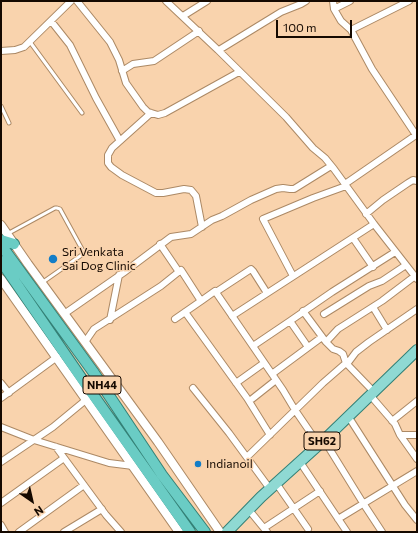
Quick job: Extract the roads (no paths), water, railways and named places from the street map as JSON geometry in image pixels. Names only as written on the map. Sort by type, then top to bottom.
[{"type":"highway","points":[[4,237],[14,244]]},
{"type":"highway","name":"NH44","points":[[1,244],[94,373],[162,475],[203,530]]},
{"type":"highway","name":"NH44","points":[[1,261],[88,389],[190,532]]},
{"type":"main road","name":"SH62","points":[[227,532],[273,486],[417,350]]},
{"type":"street","points":[[1,51],[20,49],[30,42],[72,1]]},
{"type":"street","points":[[77,1],[110,42],[118,58],[128,86],[144,107],[151,113],[158,115],[166,113],[239,72]]},
{"type":"street","points":[[166,1],[219,50],[239,72],[286,117],[331,166],[366,214],[416,277],[324,339],[308,347],[282,368],[272,374]]},
{"type":"street","points":[[183,16],[205,1]]},
{"type":"street","points":[[219,50],[282,11],[306,1]]},
{"type":"street","points":[[293,276],[263,219],[346,185],[416,135],[372,69],[351,30],[342,21],[334,9],[333,1]]},
{"type":"street","points":[[334,9],[350,1]]},
{"type":"street","points":[[351,30],[409,1]]},
{"type":"street","points":[[51,21],[70,45],[96,98],[120,141]]},
{"type":"street","points":[[122,70],[133,64],[154,61],[199,31]]},
{"type":"street","points":[[151,113],[112,148],[108,155],[108,163],[122,175],[156,193],[184,189],[191,190],[196,196],[202,227]]},
{"type":"street","points":[[64,314],[171,236],[189,235],[212,220],[276,189],[294,189],[331,166]]},
{"type":"street","points":[[366,214],[408,183],[413,180],[417,181]]},
{"type":"street","points":[[232,316],[374,224]]},
{"type":"street","points":[[1,225],[4,237]]},
{"type":"street","points":[[353,238],[373,267]]},
{"type":"street","points":[[14,244],[158,442],[220,532]]},
{"type":"street","points":[[160,244],[179,272],[181,270],[201,301]]},
{"type":"street","points":[[253,346],[303,311],[396,252]]},
{"type":"street","points":[[324,314],[363,290],[382,281],[406,265]]},
{"type":"street","points":[[175,319],[215,291],[216,292],[251,269],[266,293]]},
{"type":"street","points":[[85,342],[94,329],[161,286],[179,272]]},
{"type":"street","points":[[110,320],[119,275]]},
{"type":"street","points":[[1,279],[180,532]]},
{"type":"street","points":[[216,292],[295,410],[321,442],[382,532]]},
{"type":"street","points":[[373,307],[387,330]]},
{"type":"street","points":[[246,457],[358,350],[417,309]]},
{"type":"street","points":[[303,311],[333,349],[344,354],[346,363],[372,393],[417,459]]},
{"type":"street","points":[[185,312],[236,383],[270,435]]},
{"type":"street","points":[[290,321],[308,347]]},
{"type":"street","points":[[1,398],[57,357]]},
{"type":"street","points":[[236,383],[264,363]]},
{"type":"street","points":[[252,399],[276,380]]},
{"type":"street","points":[[1,383],[8,393]]},
{"type":"street","points":[[193,388],[246,457],[295,508],[308,529]]},
{"type":"street","points":[[1,462],[34,440],[87,399]]},
{"type":"street","points":[[392,421],[417,401]]},
{"type":"street","points":[[348,416],[392,485],[417,520]]},
{"type":"street","points":[[1,427],[34,440],[109,463],[133,466]]},
{"type":"street","points":[[400,435],[417,435]]},
{"type":"street","points":[[56,447],[84,486],[121,532]]},
{"type":"street","points":[[1,503],[64,458]]},
{"type":"street","points":[[300,462],[345,530],[338,532]]},
{"type":"street","points":[[338,519],[417,471]]},
{"type":"street","points":[[19,532],[84,486]]},
{"type":"street","points":[[249,510],[265,530],[320,491]]},
{"type":"street","points":[[64,532],[102,509]]},
{"type":"street","points":[[1,525],[5,532]]},
{"type":"lane","points":[[30,42],[82,113]]},
{"type":"lane","points":[[1,106],[9,123]]},
{"type":"lane","points":[[4,237],[54,208],[60,209],[83,251],[83,254],[56,271],[41,283]]},
{"type":"place","name":"Sri Venkata Sai Dog Clinic","points":[[53,259]]},
{"type":"place","name":"Indianoil","points":[[198,464]]}]
